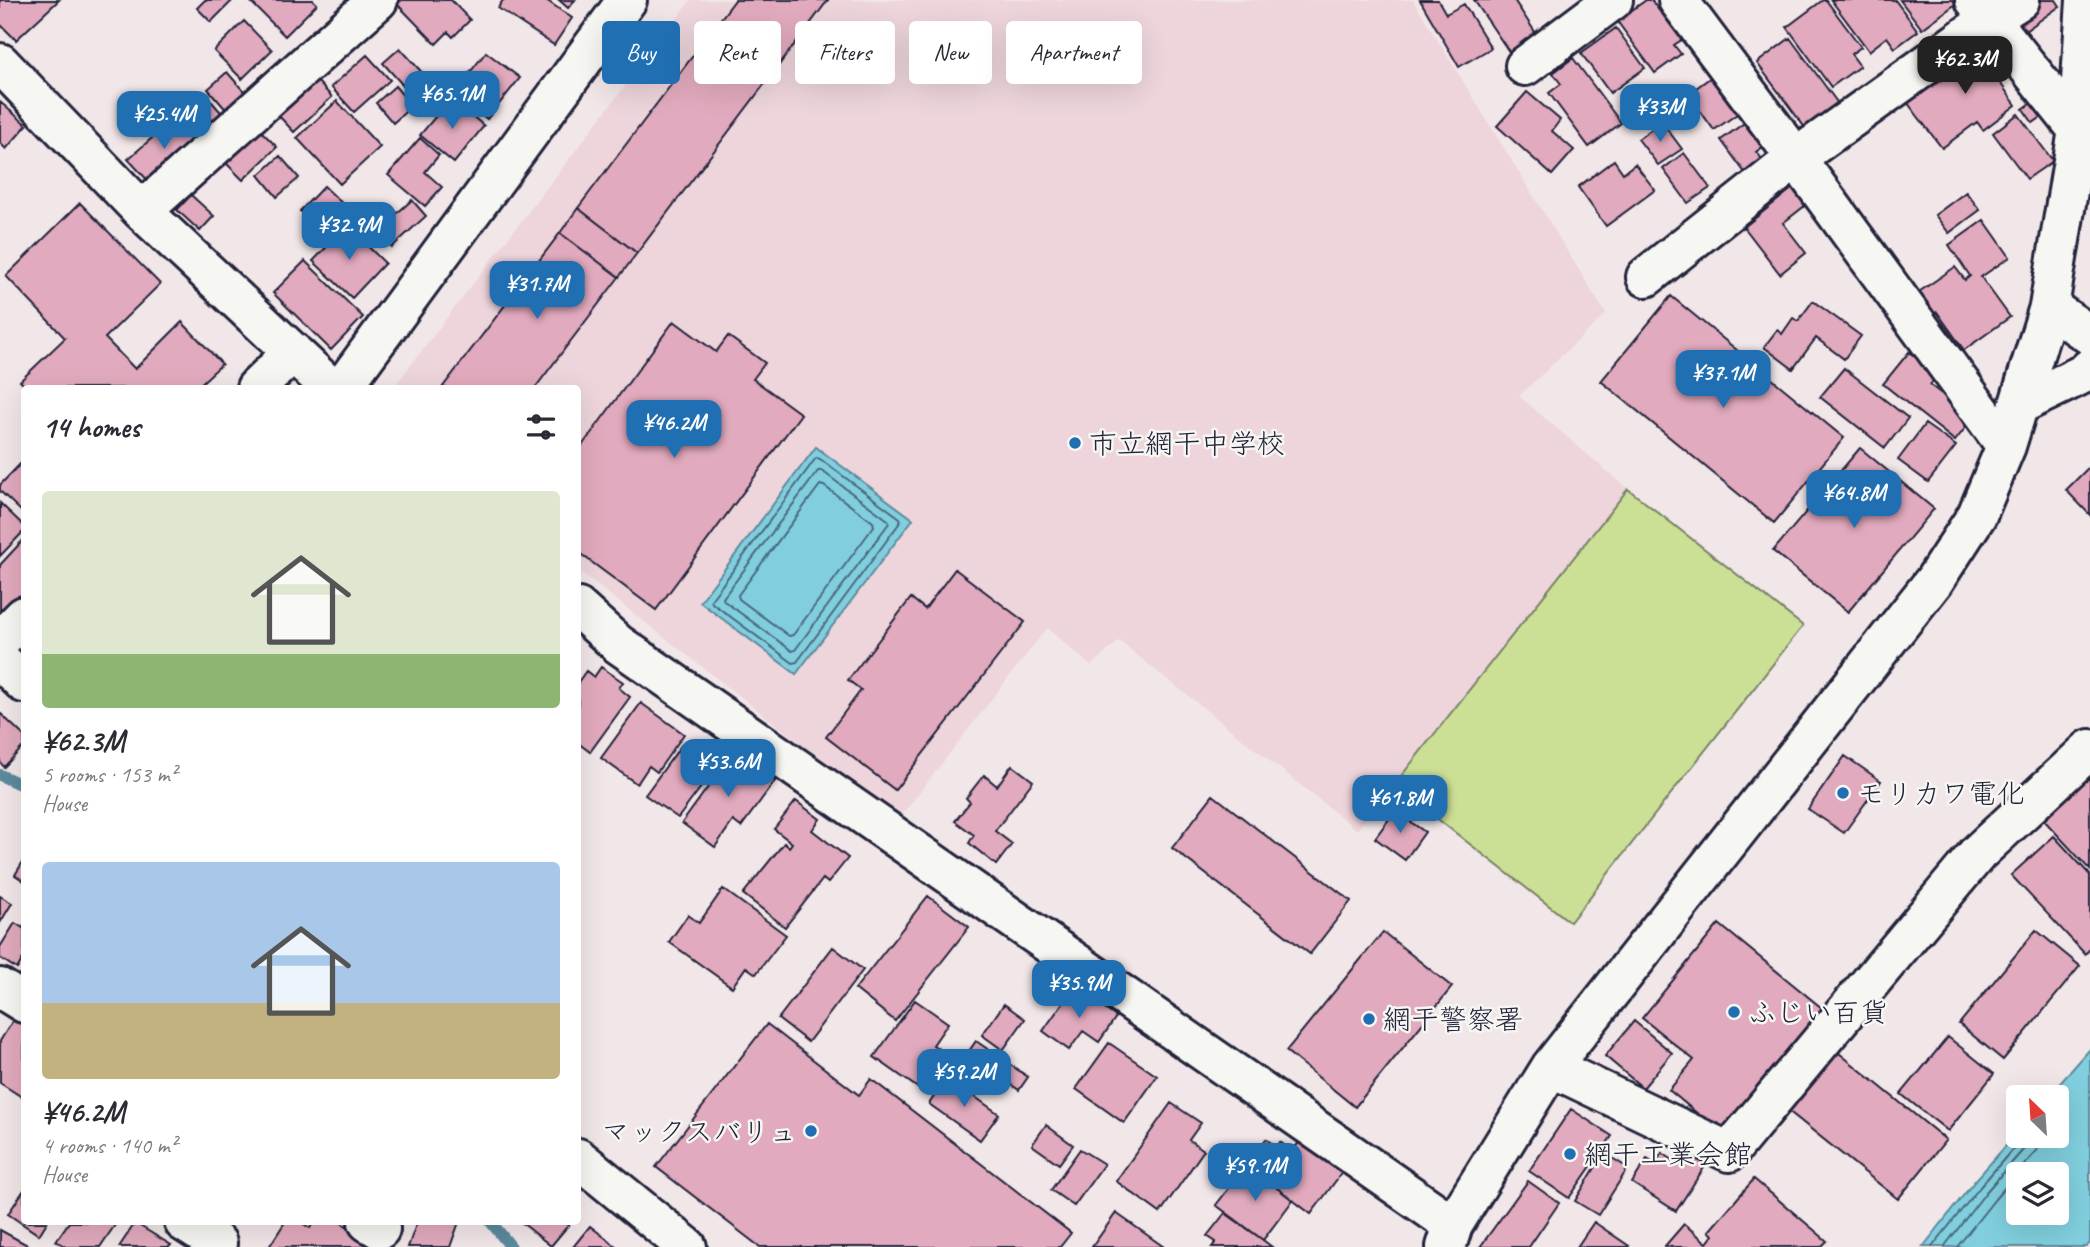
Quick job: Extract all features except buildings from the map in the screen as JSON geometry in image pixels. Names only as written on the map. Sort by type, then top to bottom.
[{"type":"street","points":[[142,211],[378,0]]},
{"type":"street","points":[[344,385],[627,0]]},
{"type":"street","points":[[1525,66],[1613,0]]},
{"type":"street","points":[[1678,0],[2006,446]]},
{"type":"street","points":[[581,611],[629,652],[1450,1236],[1551,1067],[1934,581],[1977,515],[2006,446],[2049,307],[2078,130],[2086,0]]},
{"type":"street","points":[[1646,277],[1995,6],[2078,130]]},
{"type":"street","points":[[0,63],[142,211],[328,385]]},
{"type":"street","points":[[2049,307],[2090,335]]},
{"type":"street","points":[[259,385],[293,352]]},
{"type":"street","points":[[2019,405],[2085,373],[2090,368]]},
{"type":"street","points":[[0,640],[21,619]]},
{"type":"street","points":[[0,660],[21,680]]},
{"type":"street","points":[[1551,1067],[1729,1152],[1979,853],[2090,749]]},
{"type":"street","points":[[0,988],[21,1001]]},
{"type":"street","points":[[581,1160],[687,1247]]},
{"type":"street","points":[[191,1225],[221,1237]]},
{"type":"shaded area","name":"市立網干中学校","points":[[691,0],[1413,0],[1606,314],[1519,396],[1628,489],[1357,830],[1119,641],[1091,666],[1047,628],[898,820],[581,572],[581,385],[395,385],[626,84],[680,84],[680,21],[675,21]]},
{"type":"green space","points":[[1628,489],[1803,626],[1570,922],[1394,785]]},
{"type":"water","points":[[816,447],[913,519],[796,674],[700,602]]},
{"type":"water","points":[[2090,1049],[2090,1243],[2086,1247],[1923,1247],[2006,1146],[2006,1148],[2069,1148],[2069,1085],[2058,1085]]},
{"type":"waterway","points":[[0,775],[21,785]]},
{"type":"waterway","points":[[493,1225],[511,1247]]},
{"type":"place","name":"市立網干中学校","points":[[1075,443]]},
{"type":"place","name":"モリカワ電化","points":[[1843,793]]},
{"type":"place","name":"ふじい百貨","points":[[1734,1012]]},
{"type":"place","name":"網干警察署","points":[[1369,1019]]},
{"type":"place","name":"マックスバリュ","points":[[811,1131]]},
{"type":"place","name":"網干工業会館","points":[[1570,1154]]}]
